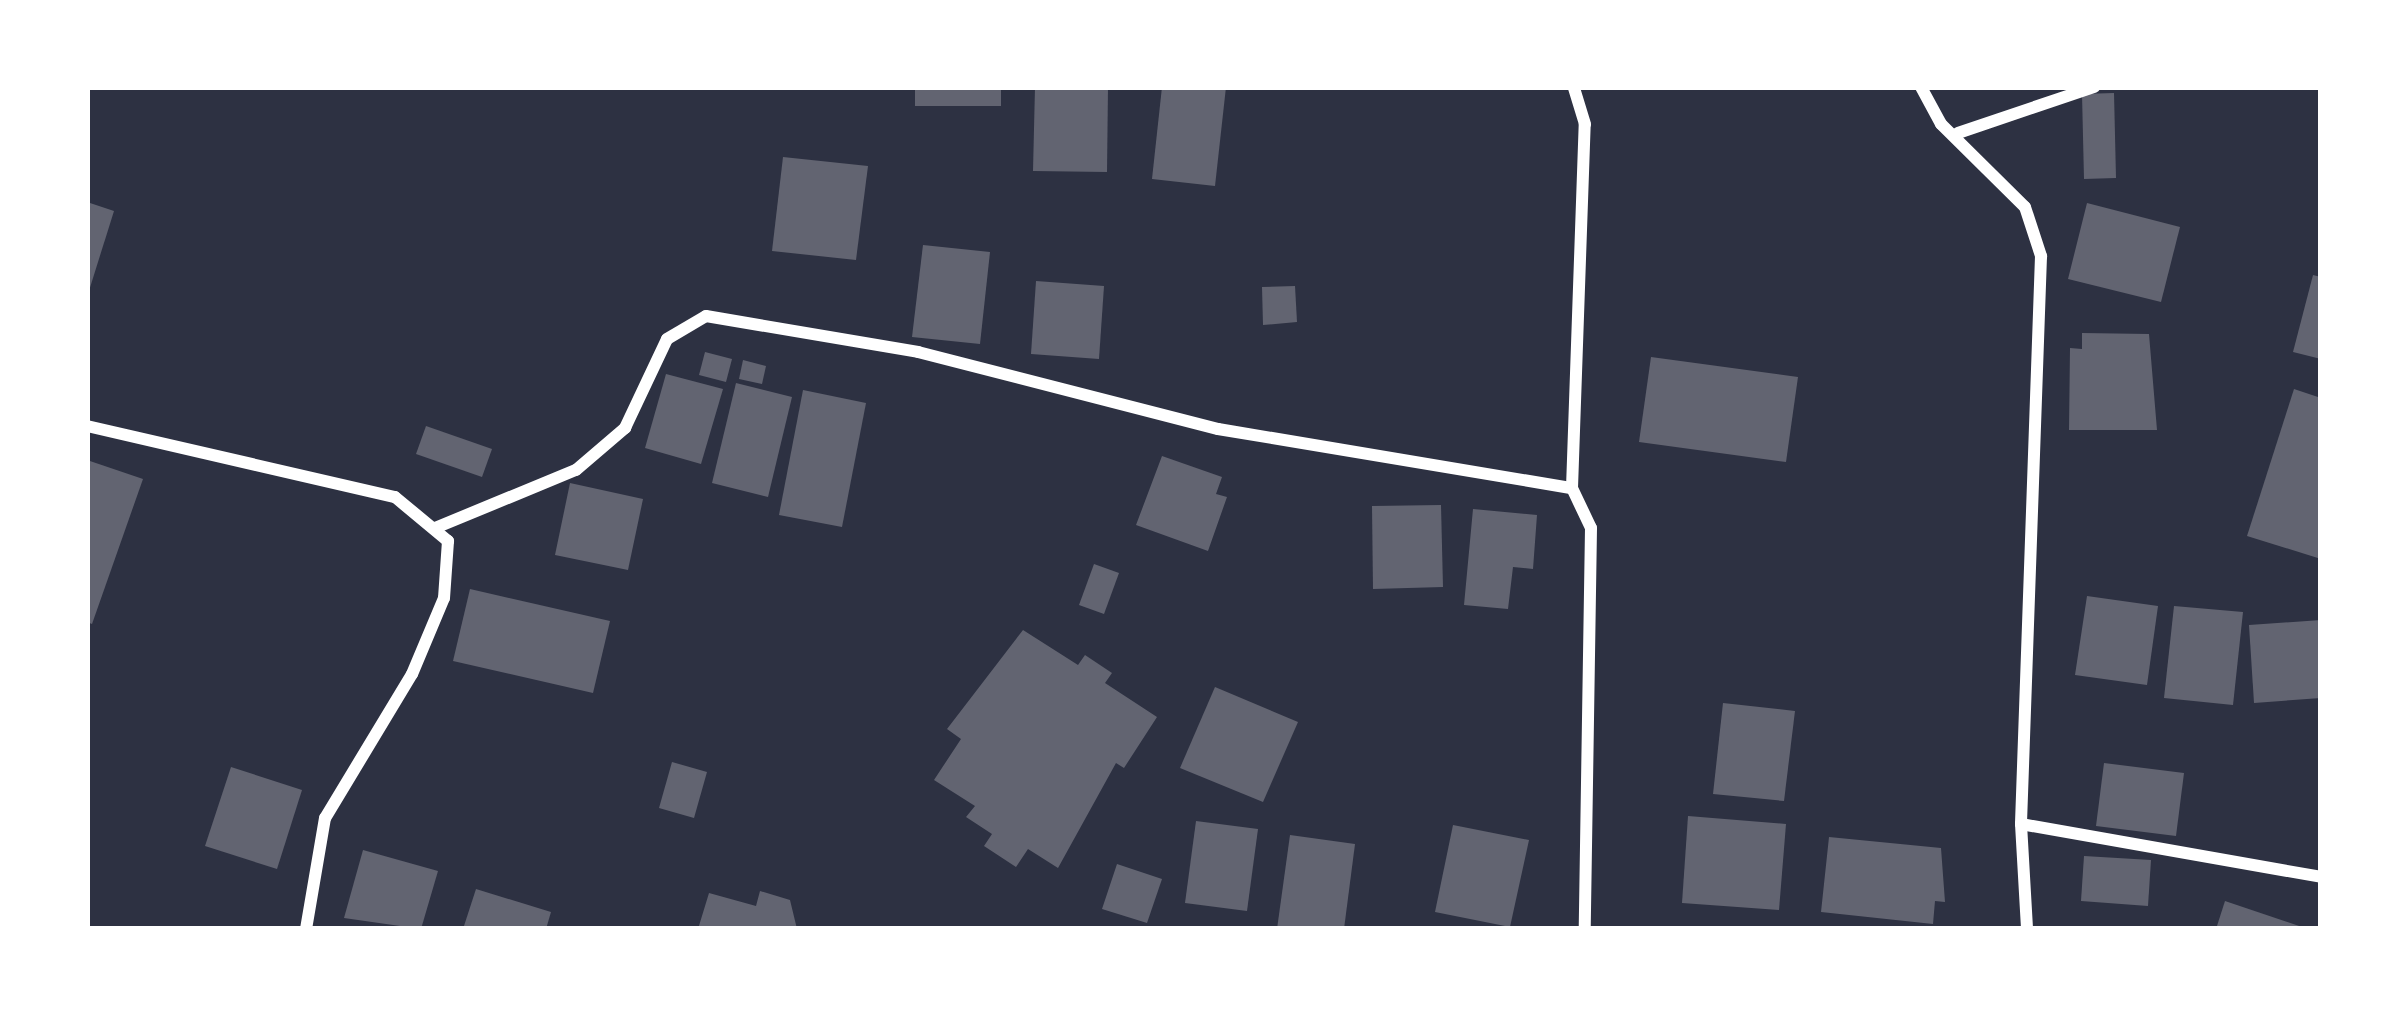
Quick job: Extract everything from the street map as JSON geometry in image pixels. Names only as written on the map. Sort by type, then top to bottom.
[{"type":"street","points":[[1574,87],[1585,124],[1572,488],[1591,528],[1585,929]]},
{"type":"street","points":[[1921,87],[2025,207],[2042,273],[2020,824],[2027,929]]},
{"type":"street","points":[[1958,133],[2094,87]]},
{"type":"street","points":[[435,528],[575,470],[625,428],[667,339],[706,316],[918,352],[1218,429],[1572,488]]},
{"type":"street","points":[[87,426],[395,497],[435,528],[453,564],[444,598],[325,818],[306,929]]},
{"type":"street","points":[[2020,824],[2321,877]]},
{"type":"building","points":[[915,87],[1001,87],[1001,106],[915,106]]},
{"type":"building","points":[[1035,87],[1108,87],[1107,172],[1033,171]]},
{"type":"building","points":[[1162,87],[1226,87],[1215,186],[1152,179]]},
{"type":"building","points":[[2114,93],[2116,178],[2084,179],[2082,94]]},
{"type":"building","points":[[783,157],[868,166],[856,260],[772,251]]},
{"type":"building","points":[[87,202],[114,211],[88,294],[87,293]]},
{"type":"building","points":[[2087,203],[2180,227],[2161,302],[2068,279]]},
{"type":"building","points":[[923,245],[990,252],[980,344],[912,337]]},
{"type":"building","points":[[2313,275],[2321,277],[2321,359],[2293,352]]},
{"type":"building","points":[[1036,281],[1104,286],[1099,359],[1031,354]]},
{"type":"building","points":[[1295,286],[1297,322],[1263,325],[1262,287]]},
{"type":"building","points":[[2082,333],[2149,334],[2157,430],[2069,430],[2070,348],[2082,349]]},
{"type":"building","points":[[705,352],[732,359],[726,382],[699,375]]},
{"type":"building","points":[[1651,357],[1798,377],[1786,462],[1639,442]]},
{"type":"building","points":[[743,360],[766,366],[762,384],[739,379]]},
{"type":"building","points":[[666,374],[723,389],[701,464],[645,448]]},
{"type":"building","points":[[736,383],[792,397],[768,497],[712,483]]},
{"type":"building","points":[[2294,389],[2321,398],[2321,559],[2247,536]]},
{"type":"building","points":[[803,390],[866,403],[842,527],[779,515]]},
{"type":"building","points":[[426,426],[492,449],[482,477],[416,454]]},
{"type":"building","points":[[1162,456],[1222,477],[1216,494],[1227,497],[1208,551],[1136,525]]},
{"type":"building","points":[[87,460],[143,479],[92,624],[87,622]]},
{"type":"building","points":[[570,483],[643,499],[628,570],[555,555]]},
{"type":"building","points":[[1441,505],[1443,587],[1373,589],[1372,506]]},
{"type":"building","points":[[1473,509],[1537,515],[1533,569],[1513,567],[1508,609],[1464,605]]},
{"type":"building","points":[[1094,564],[1119,573],[1104,614],[1079,605]]},
{"type":"building","points":[[470,589],[610,621],[593,693],[453,661]]},
{"type":"building","points":[[2087,596],[2158,606],[2147,685],[2075,675]]},
{"type":"building","points":[[2174,606],[2243,612],[2233,705],[2164,698]]},
{"type":"building","points":[[2321,620],[2321,698],[2254,703],[2249,625]]},
{"type":"building","points":[[1023,630],[1078,665],[1085,655],[1112,673],[1105,683],[1157,717],[1124,768],[1116,763],[1058,868],[1028,849],[1016,867],[984,846],[992,834],[966,817],[975,806],[934,780],[961,739],[947,729]]},
{"type":"building","points":[[1215,687],[1298,722],[1263,802],[1180,768]]},
{"type":"building","points":[[1723,703],[1795,711],[1784,801],[1713,794]]},
{"type":"building","points":[[672,762],[707,772],[694,818],[659,808]]},
{"type":"building","points":[[2104,763],[2184,773],[2176,836],[2096,826]]},
{"type":"building","points":[[231,767],[302,790],[277,869],[205,846]]},
{"type":"building","points":[[1688,816],[1786,824],[1779,910],[1682,903]]},
{"type":"building","points":[[1196,821],[1258,829],[1247,911],[1185,903]]},
{"type":"building","points":[[1453,825],[1529,840],[1510,927],[1435,912]]},
{"type":"building","points":[[1290,835],[1355,844],[1344,929],[1277,929]]},
{"type":"building","points":[[1829,837],[1941,848],[1945,902],[1935,901],[1933,924],[1821,912]]},
{"type":"building","points":[[363,850],[438,871],[421,929],[344,918]]},
{"type":"building","points":[[2084,856],[2151,860],[2148,906],[2081,901]]},
{"type":"building","points":[[1117,864],[1162,879],[1147,923],[1102,909]]},
{"type":"building","points":[[476,889],[551,912],[546,929],[463,929]]},
{"type":"building","points":[[760,891],[790,900],[797,929],[698,929],[709,893],[756,906]]},
{"type":"building","points":[[2225,901],[2305,928],[2305,929],[2216,929]]}]
